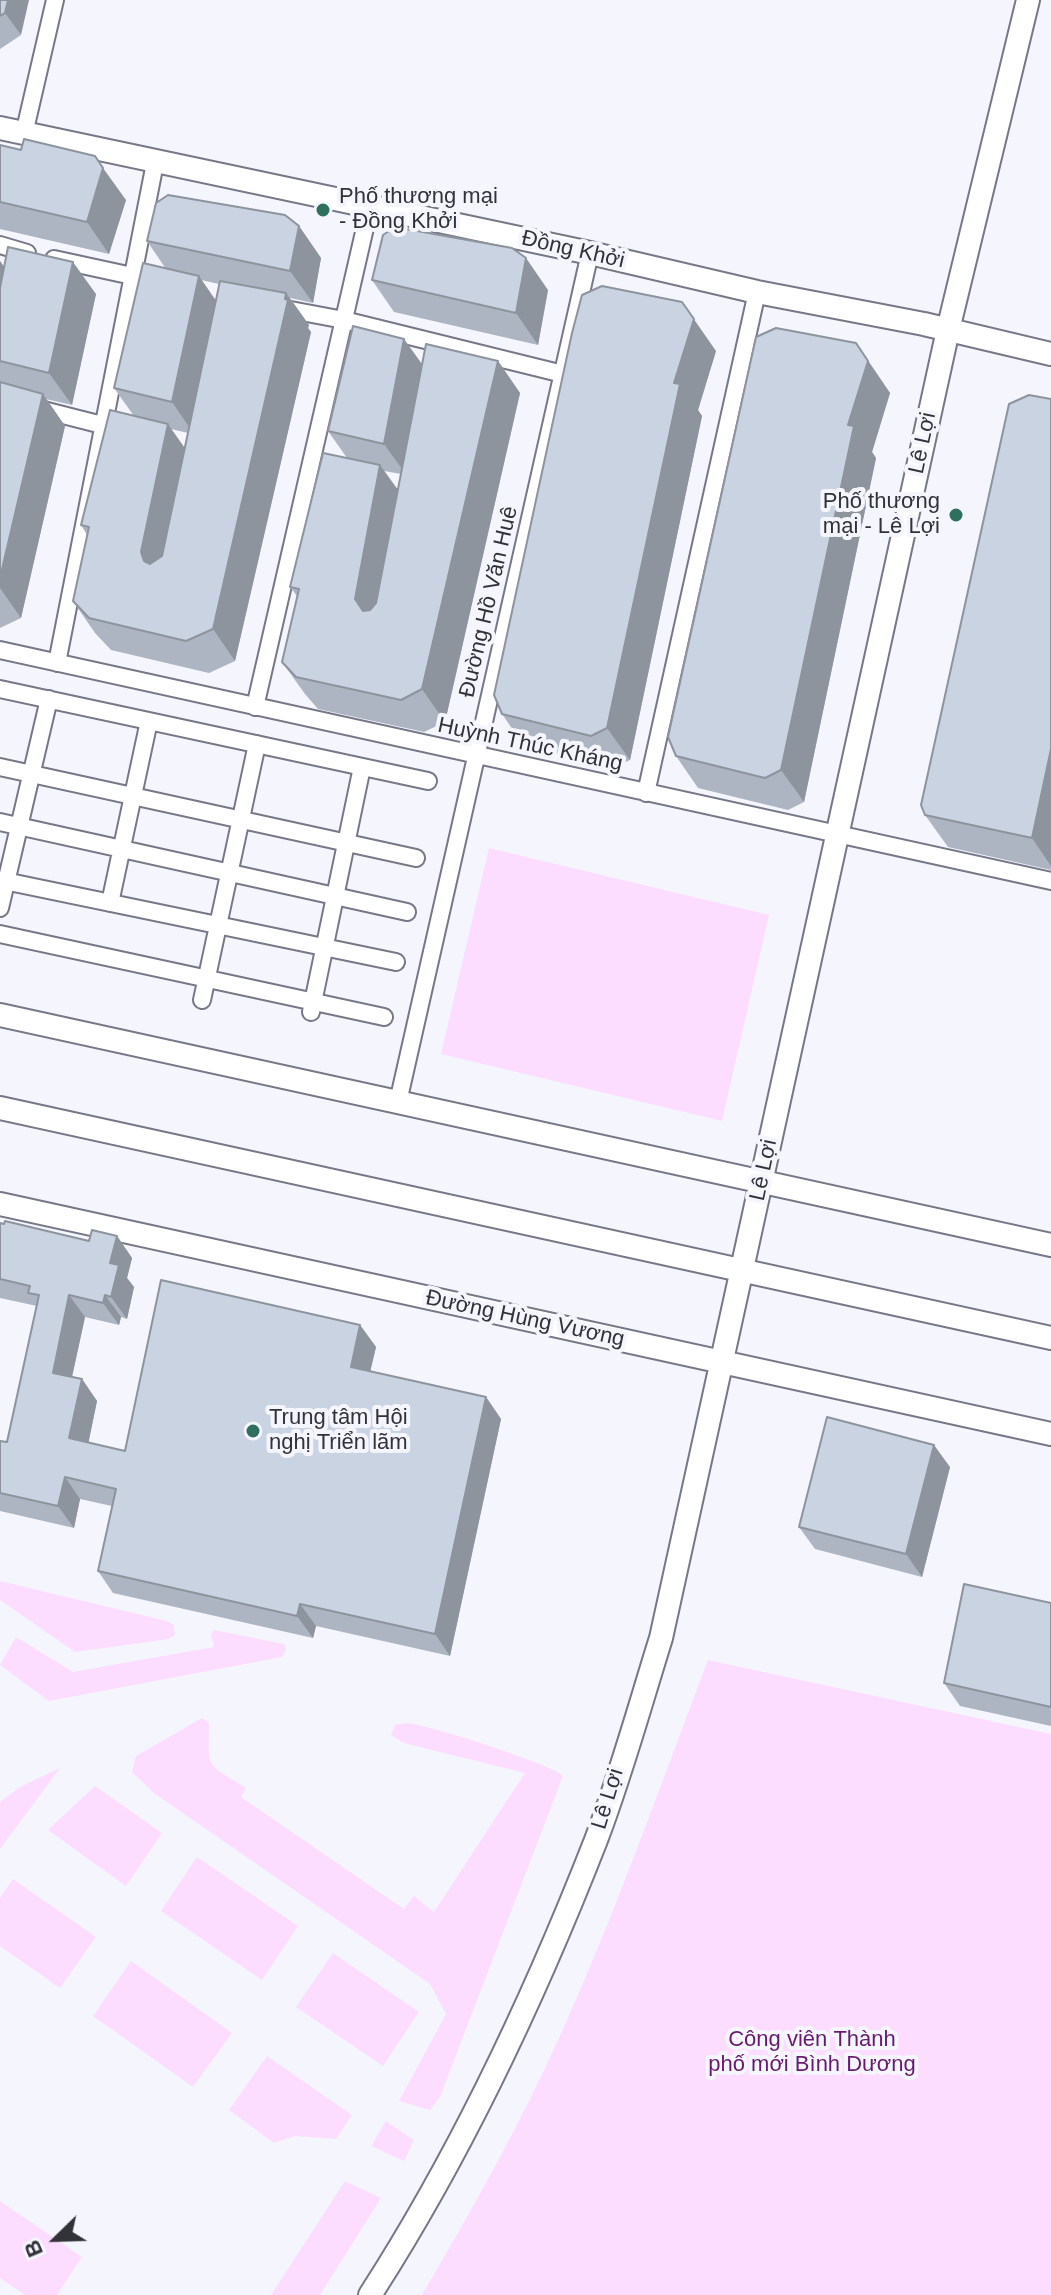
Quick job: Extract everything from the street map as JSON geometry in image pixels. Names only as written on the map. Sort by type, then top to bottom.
[{"type":"main road","name":"Lê Lợi","points":[[370,2295],[407,2239],[506,2048],[596,1839],[661,1638],[948,330],[1028,0]]},
{"type":"main road","name":"Đồng Khởi","points":[[0,128],[1051,354]]},
{"type":"main road","points":[[0,1015],[1051,1245]]},
{"type":"main road","points":[[0,1108],[1051,1338]]},
{"type":"main road","name":"Đường Hùng Vương","points":[[0,1204],[1051,1434]]},
{"type":"street","points":[[24,134],[55,0]]},
{"type":"street","points":[[57,663],[155,163]]},
{"type":"street","points":[[255,707],[318,468],[344,320],[370,206]]},
{"type":"street","points":[[0,245],[22,259],[133,276],[176,286]]},
{"type":"street","name":"Đường Hồ Văn Huê","points":[[398,1102],[590,253]]},
{"type":"street","points":[[646,793],[757,292]]},
{"type":"street","points":[[261,305],[344,320],[442,352],[563,374]]},
{"type":"street","points":[[0,399],[132,433]]},
{"type":"street","name":"Huỳnh Thúc Kháng","points":[[0,650],[646,793],[838,831],[1051,881]]},
{"type":"street","points":[[0,689],[428,781]]},
{"type":"street","points":[[0,908],[3,881],[49,699]]},
{"type":"street","points":[[110,903],[149,721]]},
{"type":"street","points":[[202,1000],[257,744]]},
{"type":"street","points":[[0,767],[416,858]]},
{"type":"street","points":[[312,1007],[362,767]]},
{"type":"street","points":[[0,822],[407,912]]},
{"type":"street","points":[[3,881],[396,962]]},
{"type":"street","points":[[0,934],[206,979],[312,1007],[384,1017]]},
{"type":"green space","points":[[489,848],[769,915],[722,1121],[441,1054]]},
{"type":"green space","points":[[0,1581],[167,1621],[174,1625],[175,1635],[169,1639],[75,1652],[0,1600]]},
{"type":"green space","points":[[214,1630],[284,1644],[286,1650],[282,1657],[49,1701],[0,1665],[16,1637],[73,1672],[214,1647],[211,1634]]},
{"type":"green space","name":"Công viên Thành phố mới Bình Dương","points":[[708,1660],[1051,1734],[1051,2295],[422,2295],[511,2136],[580,1992]]},
{"type":"green space","points":[[202,1718],[209,1723],[212,1763],[246,1788],[241,1797],[404,1909],[414,1896],[434,1912],[525,1773],[404,1743],[391,1735],[395,1725],[419,1725],[462,1737],[538,1763],[563,1776],[440,2097],[430,2110],[399,2101],[446,2014],[430,1984],[154,1793],[132,1772],[136,1756]]},
{"type":"green space","points":[[60,1768],[0,1849],[0,1802],[20,1787]]},
{"type":"green space","points":[[95,1786],[162,1833],[126,1886],[48,1830]]},
{"type":"green space","points":[[197,1857],[298,1926],[262,1980],[161,1911]]},
{"type":"green space","points":[[13,1879],[96,1937],[60,1988],[0,1946],[0,1898]]},
{"type":"green space","points":[[333,1953],[419,2012],[383,2066],[296,2007]]},
{"type":"green space","points":[[131,1961],[232,2033],[193,2087],[93,2016]]},
{"type":"green space","points":[[267,2056],[352,2115],[336,2139],[295,2136],[274,2143],[229,2110]]},
{"type":"green space","points":[[386,2121],[414,2140],[404,2161],[371,2146]]},
{"type":"green space","points":[[345,2181],[381,2198],[320,2295],[271,2295]]},
{"type":"green space","points":[[0,2201],[82,2257],[57,2295],[25,2295],[0,2278]]},
{"type":"building","points":[[0,0],[8,0],[5,13],[0,16]]},
{"type":"building","points":[[24,139],[95,156],[103,168],[87,222],[0,202],[0,145],[21,150]]},
{"type":"building","points":[[168,195],[285,215],[299,226],[290,271],[147,241],[156,203]]},
{"type":"building","points":[[395,227],[512,248],[526,258],[516,313],[372,280],[383,235]]},
{"type":"building","points":[[8,247],[73,262],[49,373],[0,361],[0,288]]},
{"type":"building","points":[[143,263],[199,276],[172,402],[114,388]]},
{"type":"building","points":[[220,281],[286,293],[285,299],[288,300],[213,629],[186,641],[89,618],[73,601],[89,527],[81,525],[110,410],[168,424],[141,552],[144,561],[150,564],[162,556]]},
{"type":"building","points":[[602,286],[682,302],[694,319],[674,383],[680,384],[607,728],[591,736],[502,714],[494,695],[582,295]]},
{"type":"building","points":[[353,326],[404,339],[384,444],[328,431]]},
{"type":"building","points":[[776,328],[856,343],[868,361],[848,425],[854,426],[781,770],[765,778],[676,756],[668,737],[756,337]]},
{"type":"building","points":[[426,344],[498,361],[422,689],[401,700],[296,677],[282,662],[299,589],[290,587],[323,453],[380,465],[355,599],[363,611],[370,610],[376,603]]},
{"type":"building","points":[[0,382],[43,394],[0,578]]},
{"type":"building","points":[[1029,395],[1051,399],[1051,749],[1032,838],[925,815],[921,805],[1009,404]]},
{"type":"building","points":[[5,1221],[89,1241],[92,1230],[117,1236],[110,1263],[119,1265],[111,1297],[105,1295],[103,1303],[69,1295],[53,1373],[82,1379],[69,1438],[125,1451],[161,1280],[360,1325],[351,1367],[486,1397],[435,1634],[300,1604],[297,1616],[98,1571],[116,1489],[65,1477],[58,1506],[0,1493],[0,1441],[7,1442],[39,1295],[28,1293],[30,1286],[0,1279],[0,1223],[4,1224]]},
{"type":"building","points":[[827,1417],[934,1445],[906,1554],[799,1527]]},
{"type":"building","points":[[964,1584],[1051,1603],[1051,1707],[944,1683]]},
{"type":"place","name":"Phố thương mại - Đồng Khởi","points":[[323,210]]},
{"type":"place","name":"Phố thương mại - Lê Lợi","points":[[956,515]]},
{"type":"place","name":"Trung tâm Hội nghị Triển lãm","points":[[253,1431]]}]
